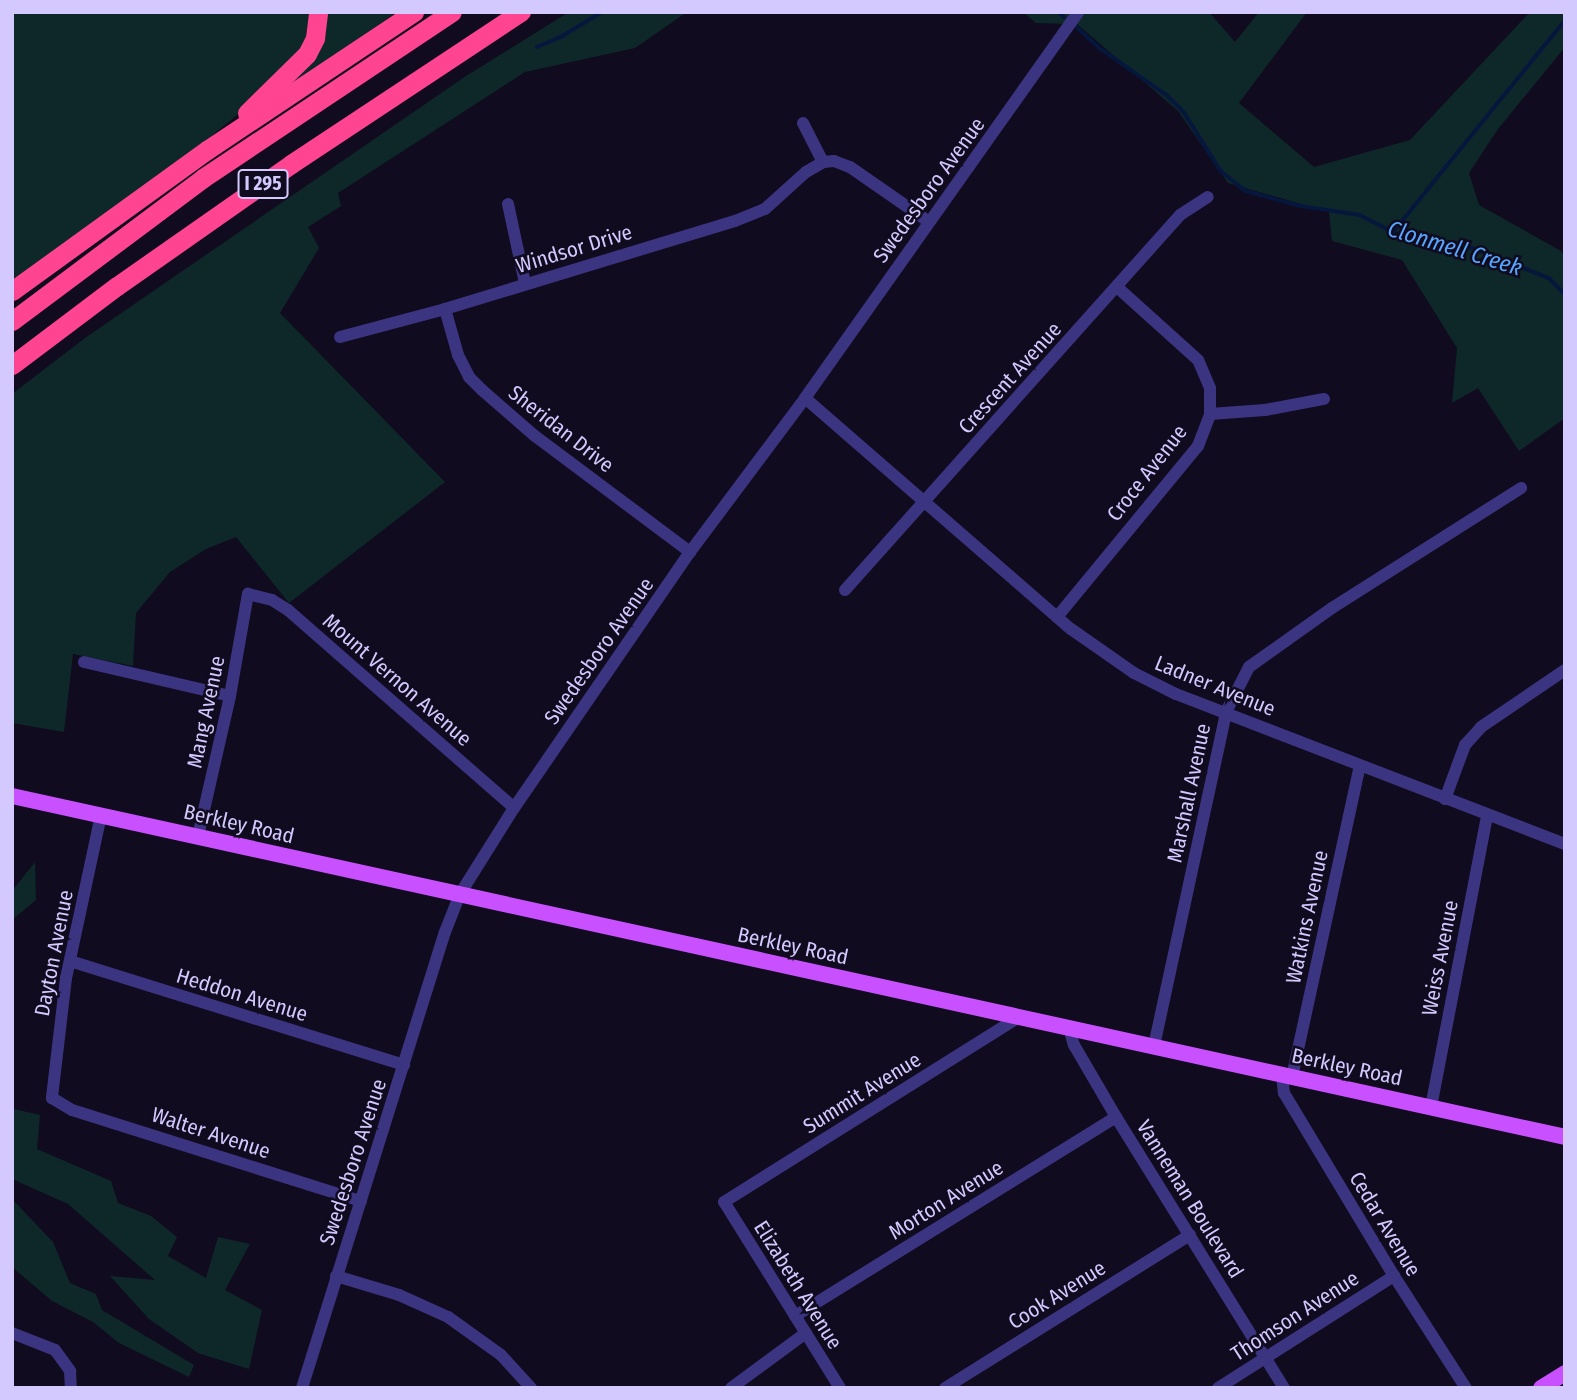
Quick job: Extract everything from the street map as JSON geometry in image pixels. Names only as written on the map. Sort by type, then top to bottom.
[{"type":"highway","points":[[207,150],[306,54],[315,38],[318,12]]},
{"type":"highway","points":[[12,290],[207,150],[414,12]]},
{"type":"highway","name":"I 295","points":[[12,321],[203,178],[452,12]]},
{"type":"highway","name":"I 295","points":[[12,365],[83,310],[291,164],[521,12]]},
{"type":"highway","points":[[12,378],[69,335],[83,310]]},
{"type":"main road","name":"Berkley Road","points":[[12,796],[1565,1137]]},
{"type":"main road","points":[[1541,1388],[1565,1373]]},
{"type":"street","name":"Swedesboro Avenue","points":[[302,1388],[460,894],[514,808],[690,552],[805,398],[1078,12]]},
{"type":"street","points":[[803,123],[823,162],[834,161],[850,167],[929,222]]},
{"type":"street","name":"Windsor Drive","points":[[340,337],[445,309],[743,218],[765,209],[806,172],[823,162]]},
{"type":"street","name":"Crescent Avenue","points":[[845,590],[1180,215],[1208,197]]},
{"type":"street","points":[[508,204],[525,283]]},
{"type":"street","name":"Croce Avenue","points":[[1057,617],[1198,446],[1210,414],[1210,388],[1198,360],[1117,286]]},
{"type":"street","name":"Sheridan Drive","points":[[445,309],[458,355],[469,377],[482,390],[535,436],[690,552]]},
{"type":"street","name":"Ladner Avenue","points":[[805,398],[1057,617],[1134,673],[1176,694],[1565,844]]},
{"type":"street","points":[[1210,414],[1265,410],[1324,399]]},
{"type":"street","name":"Marshall Avenue","points":[[1154,1046],[1226,712],[1249,667],[1521,488]]},
{"type":"street","name":"Mount Vernon Avenue","points":[[248,594],[272,600],[288,610],[514,808]]},
{"type":"street","name":"Mang Avenue","points":[[198,836],[230,696],[248,594]]},
{"type":"street","points":[[85,662],[230,696]]},
{"type":"street","points":[[1446,799],[1465,745],[1481,727],[1565,670]]},
{"type":"street","name":"Watkins Avenue","points":[[1287,1076],[1360,765]]},
{"type":"street","name":"Dayton Avenue","points":[[52,1098],[53,1070],[70,961],[102,816]]},
{"type":"street","name":"Weiss Avenue","points":[[1431,1107],[1487,816]]},
{"type":"street","name":"Heddon Avenue","points":[[70,961],[404,1065]]},
{"type":"street","name":"Summit Avenue","points":[[724,1202],[1020,1016]]},
{"type":"street","name":"Vanneman Boulevard","points":[[1069,1028],[1074,1045],[1116,1117],[1284,1388]]},
{"type":"street","name":"Cedar Avenue","points":[[1287,1076],[1284,1093],[1394,1276],[1466,1388]]},
{"type":"street","name":"Walter Avenue","points":[[52,1098],[72,1110],[361,1201]]},
{"type":"street","name":"Morton Avenue","points":[[795,1316],[1116,1117]]},
{"type":"street","name":"Elizabeth Avenue","points":[[724,1202],[840,1388]]},
{"type":"street","name":"Cook Avenue","points":[[945,1388],[1190,1235]]},
{"type":"street","points":[[336,1276],[399,1295],[449,1317],[491,1346],[530,1388]]},
{"type":"street","name":"Thomson Avenue","points":[[1218,1388],[1394,1276]]},
{"type":"street","points":[[731,1388],[806,1333]]},
{"type":"street","points":[[12,1334],[55,1350],[70,1371],[71,1388]]},
{"type":"green space","points":[[12,12],[310,12],[310,32],[301,53],[255,100],[184,159],[12,287]]},
{"type":"green space","points":[[325,12],[397,12],[286,89],[327,23]]},
{"type":"green space","points":[[569,12],[687,12],[635,48],[525,72],[338,193],[341,206],[308,227],[319,248],[280,313],[445,482],[289,603],[236,537],[206,549],[170,572],[136,613],[133,666],[73,654],[64,732],[12,723],[12,394],[85,338],[466,76]]},
{"type":"green space","points":[[1023,12],[1209,12],[1235,42],[1259,12],[1307,12],[1239,103],[1314,167],[1410,140],[1530,12],[1565,12],[1565,47],[1498,129],[1469,173],[1479,205],[1561,251],[1565,257],[1565,418],[1519,451],[1478,388],[1452,403],[1457,348],[1402,260],[1332,241],[1329,212],[1228,183],[1178,111],[1077,24],[1036,23]]},
{"type":"green space","points":[[35,862],[36,900],[12,920],[12,891]]},
{"type":"green space","points":[[14,1109],[40,1115],[37,1149],[111,1181],[118,1203],[151,1216],[177,1237],[168,1256],[206,1278],[218,1237],[250,1244],[225,1290],[262,1310],[249,1369],[198,1353],[149,1319],[110,1276],[155,1280],[68,1204],[12,1179]]},
{"type":"green space","points":[[12,1199],[53,1242],[70,1283],[96,1294],[102,1310],[194,1365],[189,1377],[119,1343],[93,1322],[52,1301],[12,1267]]},
{"type":"waterway","points":[[537,47],[561,37],[602,12]]},
{"type":"waterway","name":"Clonmell Creek","points":[[1059,12],[1064,17]]},
{"type":"waterway","points":[[1393,232],[1565,20]]},
{"type":"waterway","name":"Clonmell Creek","points":[[1077,27],[1101,49],[1168,96],[1184,112],[1221,171],[1246,191],[1300,206],[1360,215],[1401,236],[1472,248],[1549,278],[1565,294]]}]
